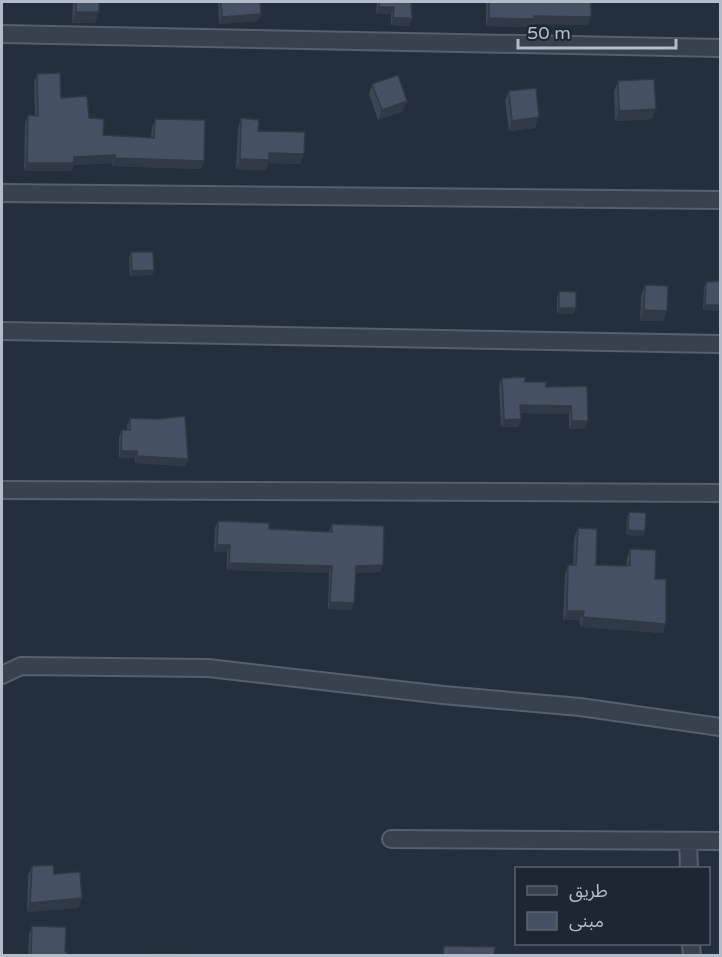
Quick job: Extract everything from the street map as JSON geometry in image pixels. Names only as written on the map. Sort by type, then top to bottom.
[{"type":"street","points":[[2,34],[720,48]]},
{"type":"street","points":[[2,193],[720,200]]},
{"type":"street","points":[[2,331],[720,344]]},
{"type":"street","points":[[2,490],[720,493]]},
{"type":"street","points":[[2,675],[21,666],[208,668],[443,695],[580,707],[720,727]]},
{"type":"street","points":[[391,839],[720,842]]},
{"type":"street","points":[[688,841],[689,867]]},
{"type":"building","points":[[76,2],[99,2],[99,12],[76,12]]},
{"type":"building","points":[[221,2],[260,2],[261,14],[222,17]]},
{"type":"building","points":[[379,2],[411,2],[412,18],[393,18],[394,7],[379,7]]},
{"type":"building","points":[[489,2],[591,2],[591,17],[489,18]]},
{"type":"building","points":[[60,73],[61,98],[87,96],[89,118],[104,119],[103,135],[154,138],[155,119],[205,120],[204,161],[115,158],[115,155],[74,157],[74,163],[27,163],[28,115],[38,116],[37,74]]},
{"type":"building","points":[[398,75],[407,101],[382,110],[372,84]]},
{"type":"building","points":[[654,79],[656,109],[619,111],[618,81]]},
{"type":"building","points":[[536,88],[539,117],[512,121],[509,91]]},
{"type":"building","points":[[241,118],[259,120],[258,131],[305,132],[304,154],[269,153],[269,160],[240,159]]},
{"type":"building","points":[[131,252],[153,252],[154,270],[132,271]]},
{"type":"building","points":[[720,281],[720,305],[705,305],[706,282]]},
{"type":"building","points":[[645,285],[668,286],[667,311],[644,310]]},
{"type":"building","points":[[559,291],[576,292],[576,308],[559,308]]},
{"type":"building","points":[[525,377],[525,382],[546,382],[546,387],[587,386],[588,421],[572,421],[571,406],[520,405],[521,419],[504,420],[502,378]]},
{"type":"building","points":[[185,416],[188,459],[137,456],[137,451],[121,451],[122,430],[130,430],[130,418],[158,419]]},
{"type":"building","points":[[629,512],[646,513],[645,531],[628,530]]},
{"type":"building","points":[[218,521],[269,523],[269,529],[332,532],[332,524],[384,526],[383,565],[356,566],[354,603],[330,602],[332,566],[229,563],[230,545],[217,545]]},
{"type":"building","points":[[578,528],[597,529],[596,565],[630,566],[630,549],[656,550],[655,579],[666,579],[666,624],[583,617],[584,611],[567,611],[568,565],[576,565]]},
{"type":"building","points":[[53,865],[54,874],[80,872],[82,898],[30,903],[32,866]]},
{"type":"building","points":[[32,926],[66,927],[65,952],[67,956],[31,956]]},
{"type":"building","points":[[444,946],[495,947],[494,956],[443,956]]},
{"type":"building","points":[[153,954],[180,954],[180,956],[153,956]]}]
